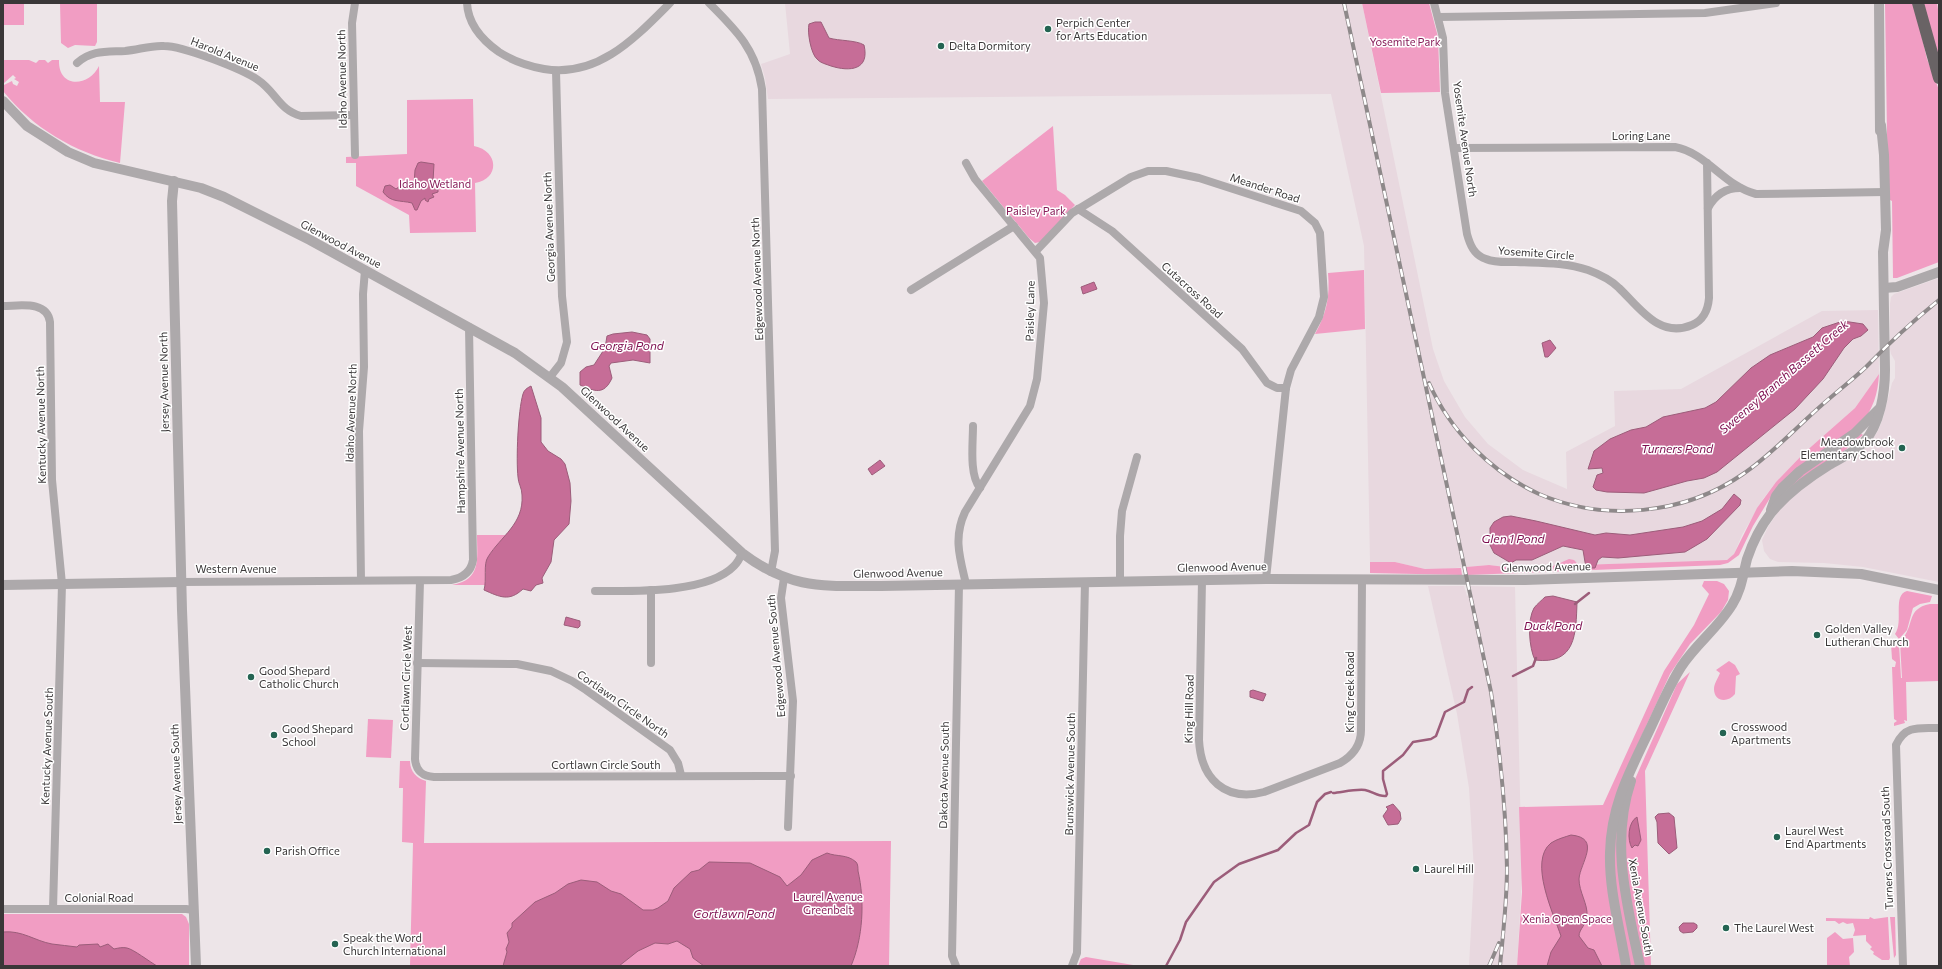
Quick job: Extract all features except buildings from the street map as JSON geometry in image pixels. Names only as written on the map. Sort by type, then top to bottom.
[{"type":"highway","points":[[1918,3],[1939,78]]},
{"type":"street","name":"Idaho Avenue North","points":[[355,3],[352,23],[355,155]]},
{"type":"street","points":[[467,3],[473,26],[477,32],[495,48],[526,65],[556,71],[575,70],[610,56],[625,46],[670,3]]},
{"type":"street","name":"Edgewood Avenue North","points":[[709,3],[739,34],[749,48],[759,71],[762,89],[776,551],[771,572]]},
{"type":"street","name":"Yosemite Avenue North","points":[[1434,3],[1443,38],[1446,93],[1467,234],[1471,246],[1476,253]]},
{"type":"street","points":[[1438,17],[1705,13],[1776,3]]},
{"type":"street","name":"Xenia Avenue South","points":[[1626,966],[1612,887],[1611,837],[1617,803],[1624,783],[1682,665],[1734,602],[1753,544],[1770,514],[1786,497],[1810,477],[1851,452],[1864,442],[1873,429],[1879,409],[1885,386],[1883,252],[1879,230],[1882,192],[1878,155],[1881,125],[1878,3]]},
{"type":"street","name":"Harold Avenue","points":[[77,63],[84,57],[96,52],[125,51],[158,46],[178,47],[251,76],[269,90],[285,109],[296,115],[354,115]]},
{"type":"street","name":"Georgia Avenue North","points":[[550,377],[561,363],[567,342],[562,289],[556,71]]},
{"type":"street","name":"Glenwood Avenue","points":[[3,101],[22,121],[36,132],[75,156],[105,166],[201,188],[224,197],[365,270],[515,353],[550,377],[742,553],[771,572],[800,583],[833,586],[1266,579],[1573,579],[1744,572],[1846,572],[1880,576],[1939,590]]},
{"type":"street","name":"Loring Lane","points":[[1454,148],[1668,146],[1687,150],[1740,188],[1749,192],[1763,194],[1882,192]]},
{"type":"street","name":"Paisley Lane","points":[[962,584],[958,533],[965,512],[1026,413],[1033,397],[1039,360],[1044,303],[1041,264],[1036,251],[975,178],[966,163]]},
{"type":"street","name":"Yosemite Circle","points":[[1476,253],[1490,260],[1567,264],[1592,271],[1618,287],[1652,320],[1664,326],[1686,327],[1700,320],[1704,316],[1708,305],[1707,163]]},
{"type":"street","name":"Meander Road","points":[[1036,251],[1067,218],[1078,209],[1131,177],[1153,171],[1199,178],[1306,214],[1314,223],[1320,233],[1324,281],[1323,304],[1319,317],[1291,370],[1286,388],[1266,579]]},
{"type":"street","name":"Jersey Avenue North","points":[[174,181],[172,201],[181,582]]},
{"type":"street","points":[[1708,209],[1712,201],[1722,192],[1734,188],[1740,188]]},
{"type":"street","name":"Cutacross Road","points":[[1078,209],[1112,231],[1242,349],[1267,383],[1277,388],[1286,388]]},
{"type":"street","points":[[911,290],[1014,226]]},
{"type":"street","name":"Idaho Avenue North","points":[[361,580],[359,431],[364,367],[363,294],[365,270]]},
{"type":"street","points":[[1884,288],[1897,287],[1939,272]]},
{"type":"street","name":"Kentucky Avenue North","points":[[3,306],[37,307],[44,309],[49,317],[52,480],[62,584]]},
{"type":"street","name":"Hampshire Avenue North","points":[[468,573],[473,560],[469,327]]},
{"type":"street","points":[[973,426],[974,475],[976,483],[980,488]]},
{"type":"street","points":[[1120,581],[1120,536],[1122,511],[1137,457]]},
{"type":"street","points":[[595,591],[651,590],[695,584],[713,579],[735,566],[742,553]]},
{"type":"street","name":"Western Avenue","points":[[3,585],[452,580],[463,577],[468,573]]},
{"type":"street","name":"Edgewood Avenue South","points":[[784,578],[781,598],[793,701],[788,827]]},
{"type":"street","name":"King Creek Road","points":[[1264,792],[1340,763],[1353,753],[1361,739],[1362,579]]},
{"type":"street","name":"Cortlawn Circle West","points":[[420,580],[415,759],[417,769],[422,774]]},
{"type":"street","name":"King Hill Road","points":[[1202,580],[1199,740],[1201,759],[1211,779],[1220,787],[1230,792],[1253,795],[1264,792]]},
{"type":"street","name":"Jersey Avenue South","points":[[181,582],[196,966]]},
{"type":"street","name":"Brunswick Avenue South","points":[[1072,966],[1077,953],[1085,582]]},
{"type":"street","name":"Kentucky Avenue South","points":[[53,909],[62,584]]},
{"type":"street","name":"Dakota Avenue South","points":[[956,966],[952,956],[962,584]]},
{"type":"street","points":[[651,590],[651,662]]},
{"type":"street","name":"Cortlawn Circle North","points":[[418,663],[517,664],[539,668],[557,674],[586,690],[670,750],[678,763],[681,775]]},
{"type":"street","name":"Turners Crossroad South","points":[[1902,966],[1895,752],[1898,740],[1904,732],[1913,729],[1939,728]]},
{"type":"street","name":"Xenia Avenue South","points":[[1640,966],[1622,878],[1620,836],[1629,786],[1647,736]]},
{"type":"street","name":"Cortlawn Circle South","points":[[422,774],[434,777],[681,775],[791,776]]},
{"type":"street","name":"Colonial Road","points":[[3,909],[194,910]]},
{"type":"shaded area","points":[[785,3],[1362,3],[1433,349],[1444,381],[1465,417],[1488,444],[1523,470],[1567,489],[1566,452],[1615,426],[1614,391],[1681,389],[1822,311],[1878,310],[1879,374],[1855,408],[1804,453],[1776,482],[1763,499],[1742,535],[1734,554],[1727,560],[1579,565],[1577,562],[1561,562],[1553,566],[1543,567],[1514,568],[1489,565],[1443,569],[1425,569],[1395,562],[1370,562],[1364,246],[1331,94],[768,99],[761,64],[790,54]]},
{"type":"shaded area","name":"Meadowbrook Elementary School","points":[[1939,278],[1939,582],[1863,567],[1824,563],[1778,562],[1770,559],[1764,551],[1762,540],[1768,527],[1780,509],[1796,492],[1870,442],[1878,431],[1892,383],[1895,378],[1895,361],[1890,349],[1891,297],[1894,294]]},
{"type":"shaded area","points":[[1428,586],[1464,586],[1467,596],[1472,593],[1471,586],[1515,587],[1522,876],[1517,966],[1469,966],[1474,871],[1469,788],[1457,714]]},
{"type":"green space","points":[[3,3],[24,3],[24,25],[3,25]]},
{"type":"green space","points":[[60,3],[97,3],[97,42],[95,46],[75,45],[68,48],[61,43]]},
{"type":"green space","name":"Yosemite Park","points":[[1362,3],[1429,3],[1438,37],[1440,92],[1381,93]]},
{"type":"green space","points":[[1885,3],[1914,3],[1927,59],[1939,90],[1939,262],[1897,278],[1893,278],[1892,201],[1888,199]]},
{"type":"green space","points":[[1923,3],[1937,3],[1939,15],[1939,66]]},
{"type":"green space","points":[[3,60],[29,60],[36,63],[39,60],[45,60],[48,63],[52,60],[59,60],[60,69],[63,76],[75,82],[88,78],[99,66],[100,102],[125,102],[120,163],[71,145],[56,137],[27,116],[3,91],[4,85],[12,81],[13,84],[17,86],[19,82],[14,79],[16,78],[13,75],[3,84]]},
{"type":"green space","name":"Idaho Wetland","points":[[473,99],[474,146],[488,153],[492,159],[493,165],[489,176],[475,183],[476,232],[410,233],[409,215],[356,186],[356,163],[346,163],[346,157],[407,154],[407,100]]},
{"type":"green space","name":"Paisley Park","points":[[1053,126],[1057,190],[1065,195],[1075,205],[1040,242],[1035,243],[1029,238],[982,181]]},
{"type":"green space","points":[[1364,270],[1365,329],[1315,334],[1327,304],[1328,273]]},
{"type":"green space","points":[[1879,374],[1874,401],[1869,413],[1861,424],[1770,498],[1753,526],[1739,555],[1728,563],[1720,565],[1468,575],[1466,567],[1489,565],[1514,568],[1543,567],[1553,566],[1569,559],[1574,560],[1579,565],[1727,560],[1734,554],[1757,508],[1776,482],[1804,453],[1855,408]]},
{"type":"green space","points":[[1860,433],[1863,435],[1843,452],[1788,491],[1791,482]]},
{"type":"green space","points":[[477,535],[507,535],[494,549],[485,565],[485,585],[452,585],[469,578],[476,567]]},
{"type":"green space","points":[[1370,562],[1395,562],[1425,569],[1461,568],[1462,575],[1370,573]]},
{"type":"green space","name":"Xenia Open Space","points":[[1704,581],[1717,581],[1724,584],[1729,591],[1728,600],[1721,612],[1690,644],[1670,674],[1625,772],[1610,825],[1622,966],[1517,966],[1522,892],[1519,807],[1603,805],[1664,671],[1694,625],[1709,594],[1702,586]]},
{"type":"green space","points":[[1907,591],[1932,596],[1930,602],[1920,604],[1913,608],[1907,630],[1899,639],[1895,634],[1899,623],[1899,603],[1900,598]]},
{"type":"green space","points":[[1939,604],[1939,681],[1906,682],[1907,721],[1904,720],[1905,723],[1894,726],[1894,723],[1897,721],[1894,719],[1892,667],[1895,667],[1896,662],[1892,659],[1891,644],[1896,646],[1899,644],[1902,678],[1900,642],[1905,636],[1917,610],[1922,606]]},
{"type":"green space","points":[[1729,661],[1735,665],[1740,674],[1736,676],[1735,694],[1729,699],[1722,700],[1716,697],[1714,689],[1720,673],[1716,670]]},
{"type":"green space","name":"Xenia Open Space","points":[[1690,672],[1645,771],[1651,966],[1642,966],[1622,849],[1632,786],[1677,684]]},
{"type":"green space","points":[[368,719],[393,720],[391,758],[366,757]]},
{"type":"green space","name":"Laurel Avenue Greenbelt","points":[[400,761],[410,761],[414,774],[426,781],[424,843],[891,841],[889,966],[410,966],[413,843],[402,842],[403,788],[399,788]]},
{"type":"green space","name":"Xenia Open Space","points":[[1616,818],[1637,966],[1630,966],[1613,877]]},
{"type":"green space","points":[[3,914],[182,914],[186,917],[189,924],[189,966],[3,966]]},
{"type":"green space","points":[[1870,917],[1874,919],[1888,917],[1889,960],[1882,960],[1873,954],[1874,952],[1870,949],[1872,947],[1866,941],[1866,935],[1853,936],[1855,930],[1853,923],[1847,924],[1843,922],[1839,924],[1835,921],[1826,921],[1826,918],[1869,919]]},
{"type":"green space","points":[[1890,917],[1895,917],[1896,955],[1894,958]]},
{"type":"green space","points":[[1835,932],[1843,939],[1853,938],[1854,952],[1849,957],[1850,966],[1827,966],[1827,938]]},
{"type":"green space","points":[[1086,957],[1139,966],[1078,966],[1081,959]]},
{"type":"water","points":[[821,22],[829,38],[857,42],[864,45],[864,60],[861,64],[851,69],[845,69],[831,66],[818,60],[811,48],[809,32],[809,24]]},
{"type":"water","points":[[418,163],[434,164],[433,181],[438,182],[438,192],[432,194],[434,197],[429,199],[428,202],[425,198],[421,201],[417,210],[415,210],[412,203],[393,200],[386,196],[383,192],[385,186],[390,185],[396,189],[400,186],[407,188],[410,184],[414,184],[415,170]]},
{"type":"water","points":[[1094,282],[1097,289],[1083,294],[1081,287]]},
{"type":"water","name":"Turners Pond","points":[[1843,321],[1863,324],[1868,330],[1861,336],[1853,339],[1844,348],[1823,379],[1795,409],[1717,472],[1704,478],[1687,481],[1644,493],[1607,492],[1596,490],[1593,487],[1597,475],[1603,473],[1602,468],[1588,469],[1594,451],[1610,439],[1631,430],[1646,427],[1663,417],[1705,408],[1716,402],[1751,368],[1770,355],[1813,337],[1822,328]]},
{"type":"water","name":"Georgia Pond","points":[[632,332],[647,335],[650,339],[650,363],[633,360],[611,363],[609,366],[612,378],[606,388],[602,390],[594,390],[580,385],[580,372],[586,367],[594,365],[605,348],[607,336]]},
{"type":"water","points":[[1550,340],[1556,348],[1548,357],[1545,357],[1542,343]]},
{"type":"water","points":[[531,386],[541,418],[541,442],[548,451],[561,459],[565,464],[570,483],[571,501],[569,524],[554,540],[551,562],[542,578],[543,583],[536,585],[531,591],[523,589],[513,596],[504,597],[484,590],[486,564],[493,549],[516,522],[522,505],[522,492],[517,469],[517,447],[523,393]]},
{"type":"water","points":[[880,460],[885,466],[872,475],[868,469]]},
{"type":"water","name":"Glen 1 Pond","points":[[1734,494],[1741,500],[1740,505],[1707,539],[1685,552],[1618,558],[1602,557],[1598,560],[1595,568],[1586,568],[1583,550],[1563,546],[1532,560],[1516,560],[1511,563],[1494,553],[1490,545],[1490,528],[1494,522],[1503,517],[1511,516],[1595,535],[1606,533],[1630,535],[1683,527],[1702,521],[1722,509]]},
{"type":"water","name":"Duck Pond","points":[[1553,596],[1577,602],[1574,636],[1571,645],[1559,658],[1535,660],[1531,648],[1530,620],[1534,608],[1545,597]]},
{"type":"water","points":[[566,617],[580,621],[580,626],[578,628],[564,625]]},
{"type":"water","points":[[1253,690],[1266,694],[1263,701],[1250,697],[1250,691]]},
{"type":"water","points":[[1393,804],[1400,812],[1401,819],[1398,824],[1388,825],[1383,816],[1388,809],[1386,807]]},
{"type":"water","points":[[1669,813],[1674,817],[1677,848],[1669,854],[1658,843],[1657,822],[1655,817],[1658,814]]},
{"type":"water","points":[[1637,817],[1641,840],[1638,846],[1635,845],[1632,848],[1629,840],[1629,831],[1634,819]]},
{"type":"water","points":[[1571,835],[1580,837],[1585,841],[1587,846],[1587,852],[1580,873],[1579,884],[1587,911],[1587,916],[1586,922],[1580,931],[1579,936],[1588,948],[1594,950],[1602,966],[1547,966],[1551,952],[1561,936],[1545,888],[1542,875],[1542,862],[1545,851],[1551,843]]},
{"type":"water","name":"Cortlawn Pond","points":[[827,853],[853,859],[858,865],[862,895],[862,919],[858,944],[851,966],[704,966],[693,958],[690,949],[677,941],[668,944],[655,943],[638,951],[619,966],[503,966],[507,952],[506,949],[509,942],[507,933],[512,927],[512,923],[535,902],[555,893],[568,884],[581,880],[597,882],[611,891],[621,894],[643,910],[653,910],[668,901],[674,888],[691,872],[699,870],[709,862],[750,863],[780,877],[787,886],[801,875],[812,860]]},
{"type":"water","points":[[1683,923],[1694,923],[1697,925],[1697,928],[1693,932],[1683,933],[1680,931],[1679,927]]},
{"type":"water","points":[[3,932],[22,934],[52,944],[77,947],[79,945],[98,944],[100,947],[108,944],[114,949],[127,948],[157,966],[3,966]]},
{"type":"waterway","name":"Sweeney Branch Bassett Creek","points":[[1575,604],[1589,593]]},
{"type":"waterway","name":"Sweeney Branch Bassett Creek","points":[[1513,676],[1533,666],[1536,658]]},
{"type":"waterway","name":"Sweeney Branch Bassett Creek","points":[[1333,793],[1365,790],[1380,796],[1386,796],[1387,794],[1383,779],[1383,771],[1403,755],[1413,742],[1431,739],[1436,736],[1445,712],[1464,702],[1468,690],[1472,687]]},
{"type":"waterway","name":"Sweeney Branch Bassett Creek","points":[[1166,966],[1180,940],[1186,922],[1214,882],[1239,864],[1278,850],[1296,833],[1309,825],[1317,802],[1325,794],[1331,792]]},
{"type":"railway","points":[[1344,3],[1491,692],[1502,780],[1507,868],[1505,917],[1500,966]]},
{"type":"railway","points":[[1429,383],[1448,418],[1460,433],[1489,462],[1521,485],[1539,494],[1564,503],[1590,508],[1617,511],[1643,510],[1670,506],[1720,488],[1743,474],[1779,445],[1819,407],[1860,373],[1901,332],[1939,300]]},
{"type":"railway","points":[[1489,966],[1499,943]]},
{"type":"place","name":"Perpich Center for Arts Education","points":[[1048,29]]},
{"type":"place","name":"Delta Dormitory","points":[[941,46]]},
{"type":"place","name":"Meadowbrook Elementary School","points":[[1902,448]]},
{"type":"place","name":"Golden Valley Lutheran Church","points":[[1817,635]]},
{"type":"place","name":"Good Shepard Catholic Church","points":[[251,677]]},
{"type":"place","name":"Crosswood Apartments","points":[[1723,733]]},
{"type":"place","name":"Good Shepard School","points":[[274,735]]},
{"type":"place","name":"Laurel West End Apartments","points":[[1777,837]]},
{"type":"place","name":"Parish Office","points":[[267,851]]},
{"type":"place","name":"Laurel Hill","points":[[1416,869]]},
{"type":"place","name":"The Laurel West","points":[[1726,928]]},
{"type":"place","name":"Speak the Word Church International","points":[[335,944]]}]
